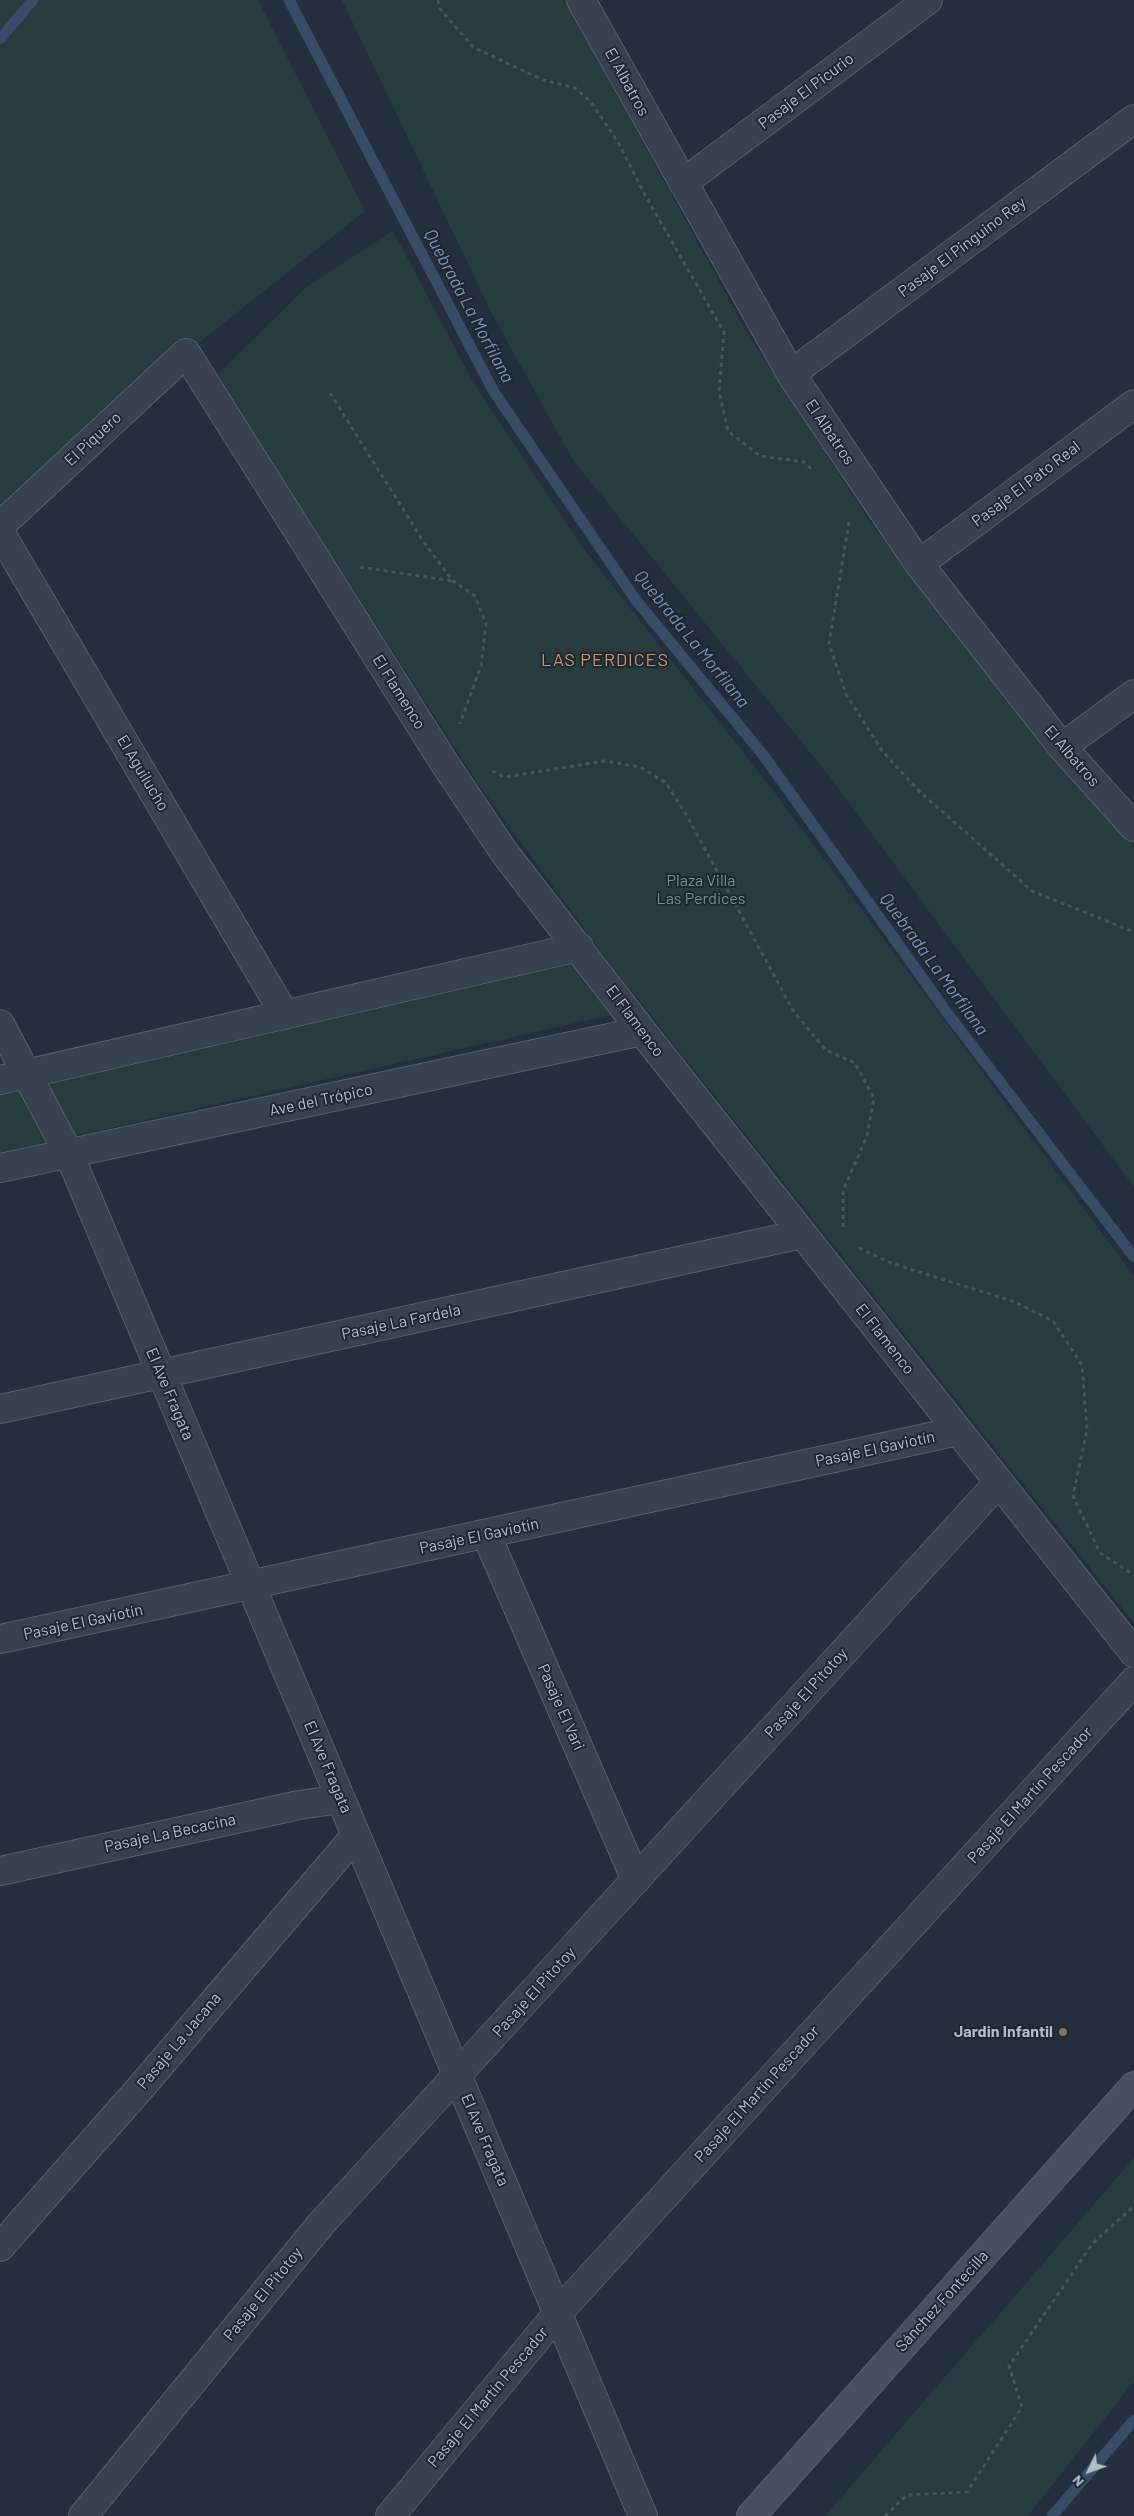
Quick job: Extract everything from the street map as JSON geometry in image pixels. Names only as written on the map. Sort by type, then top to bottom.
[{"type":"street","name":"El Albatros","points":[[581,0],[790,374],[919,564],[1062,747],[1134,826]]},
{"type":"street","name":"Pasaje El Picurio","points":[[683,183],[928,0]]},
{"type":"street","name":"Pasaje El Pinguino Rey","points":[[790,374],[1134,119]]},
{"type":"street","name":"El Piquero","points":[[0,526],[186,353]]},
{"type":"street","name":"El Flamenco","points":[[186,353],[440,756],[504,852],[642,1031],[1134,1653]]},
{"type":"street","name":"Pasaje El Pato Real","points":[[919,564],[1134,404]]},
{"type":"street","name":"El Aguilucho","points":[[0,532],[285,1014]]},
{"type":"street","points":[[1062,747],[1134,694]]},
{"type":"street","points":[[0,1080],[579,947]]},
{"type":"street","name":"El Ave Fragata","points":[[0,1024],[69,1154],[644,2516]]},
{"type":"street","name":"Ave del Trópico","points":[[0,1168],[642,1031]]},
{"type":"street","name":"Pasaje La Fardela","points":[[0,1408],[802,1234]]},
{"type":"street","name":"Pasaje El Gaviotín","points":[[0,1639],[958,1431]]},
{"type":"street","name":"Pasaje El Pitotoy","points":[[83,2516],[320,2225],[998,1482]]},
{"type":"street","name":"Pasaje El Vari","points":[[486,1534],[636,1880]]},
{"type":"street","name":"Pasaje El Martín Pescador","points":[[390,2516],[558,2313],[1134,1681]]},
{"type":"street","name":"Pasaje La Becacina","points":[[0,1871],[300,1805],[341,1799]]},
{"type":"street","name":"Pasaje La Jacana","points":[[0,2247],[142,2086],[356,1835]]},
{"type":"street","name":"Sánchez Fontecilla","points":[[751,2516],[1134,2086]]},
{"type":"path","points":[[438,0],[440,9],[474,47],[543,80],[575,88],[591,102],[618,142],[645,195],[724,332],[719,391],[728,431],[760,456],[804,462],[816,474]]},
{"type":"path","points":[[330,393],[425,544],[453,581],[475,596],[486,624],[481,666],[458,730]]},
{"type":"path","points":[[851,514],[829,644],[846,694],[883,752],[920,792],[1032,891],[1134,932]]},
{"type":"path","points":[[316,560],[453,581]]},
{"type":"path","points":[[484,768],[505,777],[605,762],[640,767],[666,783],[687,816],[794,1012],[826,1050],[855,1064],[874,1098],[867,1136],[843,1191],[842,1226],[847,1232]]},
{"type":"path","points":[[856,1245],[861,1251],[891,1263],[1015,1302],[1053,1321],[1082,1366],[1087,1429],[1074,1496],[1100,1553],[1134,1575]]},
{"type":"path","points":[[885,2516],[907,2494],[967,2492],[1022,2406],[1009,2366],[1093,2244],[1134,2206]]},
{"type":"green space","points":[[0,0],[258,0],[365,211],[186,353],[0,519]]},
{"type":"green space","points":[[342,0],[565,0],[747,333],[872,525],[1134,847],[1134,1187],[825,771],[573,460],[492,314]]},
{"type":"green space","name":"Plaza Villa Las Perdices","points":[[393,231],[473,382],[580,544],[772,789],[1134,1276],[1134,1623],[611,965],[479,785],[216,376],[306,287]]},
{"type":"green space","points":[[577,957],[624,1012],[0,1153],[0,1088]]},
{"type":"green space","points":[[1134,2158],[1134,2381],[1028,2516],[825,2516]]},
{"type":"waterway","points":[[0,39],[33,0]]},
{"type":"waterway","name":"Quebrada La Morfilana","points":[[289,0],[494,392],[635,599],[764,756],[948,1014],[1134,1257]]},
{"type":"waterway","points":[[1052,2516],[1134,2420]]},
{"type":"place","name":"Jardin Infantil","points":[[1063,2032]]},
{"type":"district","name":"LAS PERDICES","points":[[605,660]]}]
